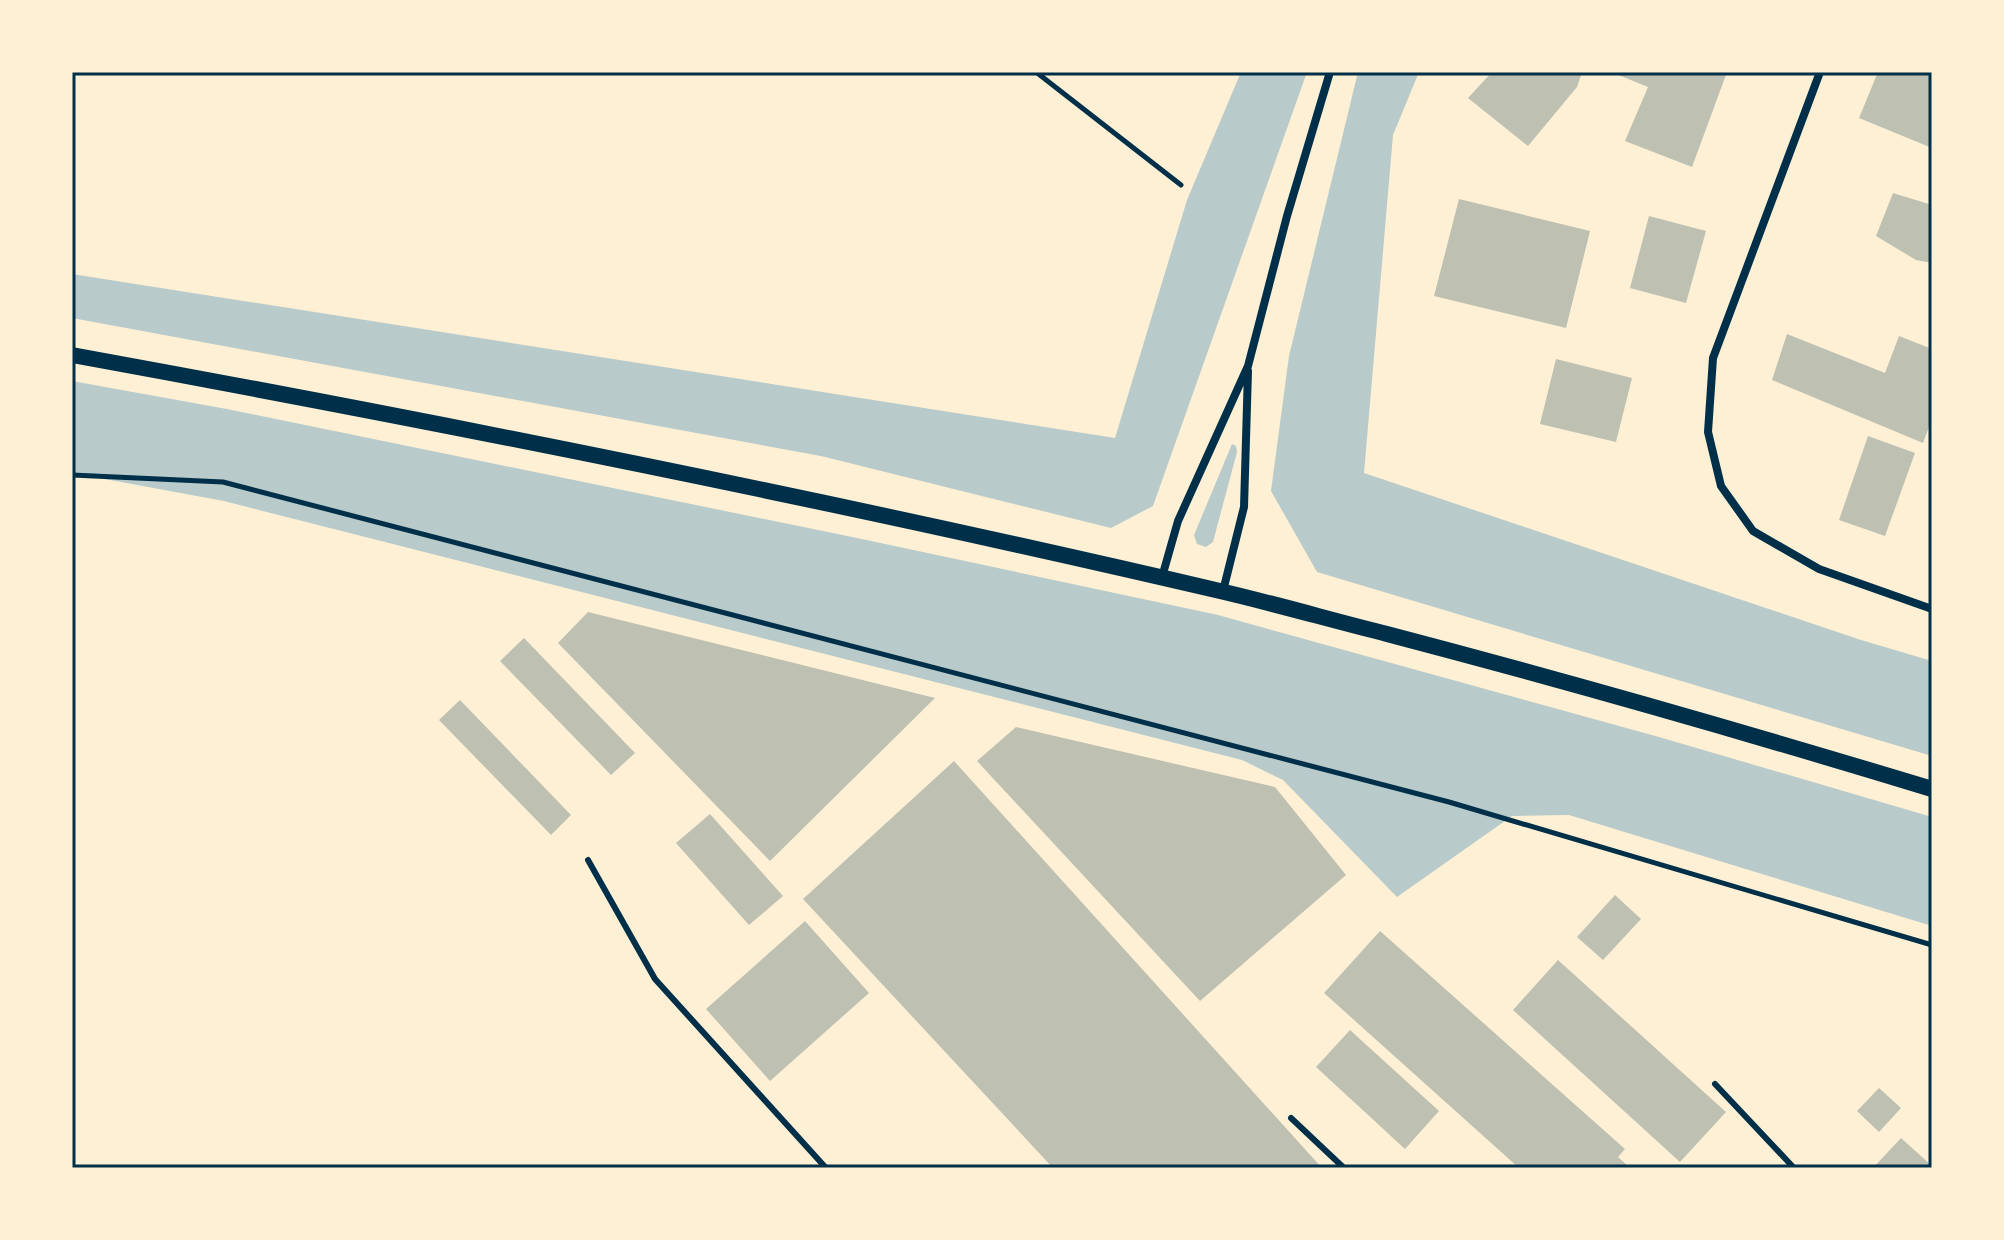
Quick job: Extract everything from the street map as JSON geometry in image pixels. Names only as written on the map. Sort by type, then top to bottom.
[{"type":"main road","points":[[72,355],[416,419],[765,489],[1223,591],[1544,676],[1932,789]]},
{"type":"street","points":[[1162,578],[1178,521],[1248,366],[1287,216],[1330,72]]},
{"type":"street","points":[[1820,72],[1713,358],[1708,432],[1721,486],[1753,531],[1819,569],[1932,609]]},
{"type":"street","points":[[1223,591],[1244,507],[1248,366]]},
{"type":"lane","points":[[588,860],[655,979],[826,1168]]},
{"type":"lane","points":[[1715,1084],[1794,1168]]},
{"type":"lane","points":[[1291,1118],[1344,1168]]},
{"type":"path","points":[[1036,72],[1181,185]]},
{"type":"path","points":[[72,475],[223,482],[1449,802],[1932,945]]},
{"type":"shaded area","points":[[1241,72],[1307,72],[1153,506],[1111,528],[821,456],[72,318],[72,274],[1115,438],[1187,200]]},
{"type":"shaded area","points":[[1358,72],[1419,72],[1393,135],[1364,473],[1932,661],[1932,756],[1317,572],[1271,491],[1289,356]]},
{"type":"shaded area","points":[[72,381],[227,409],[1218,615],[1659,737],[1932,817],[1932,926],[1569,815],[1512,816],[1397,897],[1283,780],[1242,760],[224,501],[72,473]]},
{"type":"shaded area","points":[[1232,444],[1237,452],[1213,542],[1206,547],[1197,544],[1194,535]]},
{"type":"building","points":[[1492,72],[1582,72],[1577,87],[1528,146],[1468,98]]},
{"type":"building","points":[[1611,72],[1727,72],[1692,167],[1625,141],[1648,87]]},
{"type":"building","points":[[1878,72],[1932,72],[1932,148],[1859,118]]},
{"type":"building","points":[[1893,193],[1932,205],[1932,263],[1916,260],[1876,236]]},
{"type":"building","points":[[1459,199],[1590,231],[1566,328],[1434,296]]},
{"type":"building","points":[[1649,216],[1706,231],[1686,303],[1630,288]]},
{"type":"building","points":[[1787,334],[1885,373],[1899,336],[1932,349],[1932,419],[1923,443],[1772,380]]},
{"type":"building","points":[[1556,359],[1632,378],[1616,442],[1540,424]]},
{"type":"building","points":[[1868,436],[1915,453],[1885,536],[1839,520]]},
{"type":"building","points":[[588,612],[935,698],[770,861],[558,643]]},
{"type":"building","points":[[524,638],[635,753],[611,775],[500,661]]},
{"type":"building","points":[[460,700],[571,815],[551,835],[439,720]]},
{"type":"building","points":[[1016,727],[1275,787],[1346,875],[1200,1001],[977,761]]},
{"type":"building","points":[[954,761],[1322,1168],[1053,1168],[803,899]]},
{"type":"building","points":[[710,814],[783,896],[749,925],[676,843]]},
{"type":"building","points":[[1615,895],[1641,919],[1603,960],[1577,937]]},
{"type":"building","points":[[805,921],[869,993],[770,1081],[706,1009]]},
{"type":"building","points":[[1380,931],[1625,1149],[1618,1157],[1630,1168],[1519,1168],[1324,993]]},
{"type":"building","points":[[1558,960],[1726,1112],[1680,1162],[1513,1010]]},
{"type":"building","points":[[1350,1030],[1439,1111],[1405,1149],[1316,1067]]},
{"type":"building","points":[[1879,1088],[1901,1108],[1879,1132],[1857,1111]]},
{"type":"building","points":[[1901,1138],[1932,1166],[1932,1168],[1873,1168]]}]
